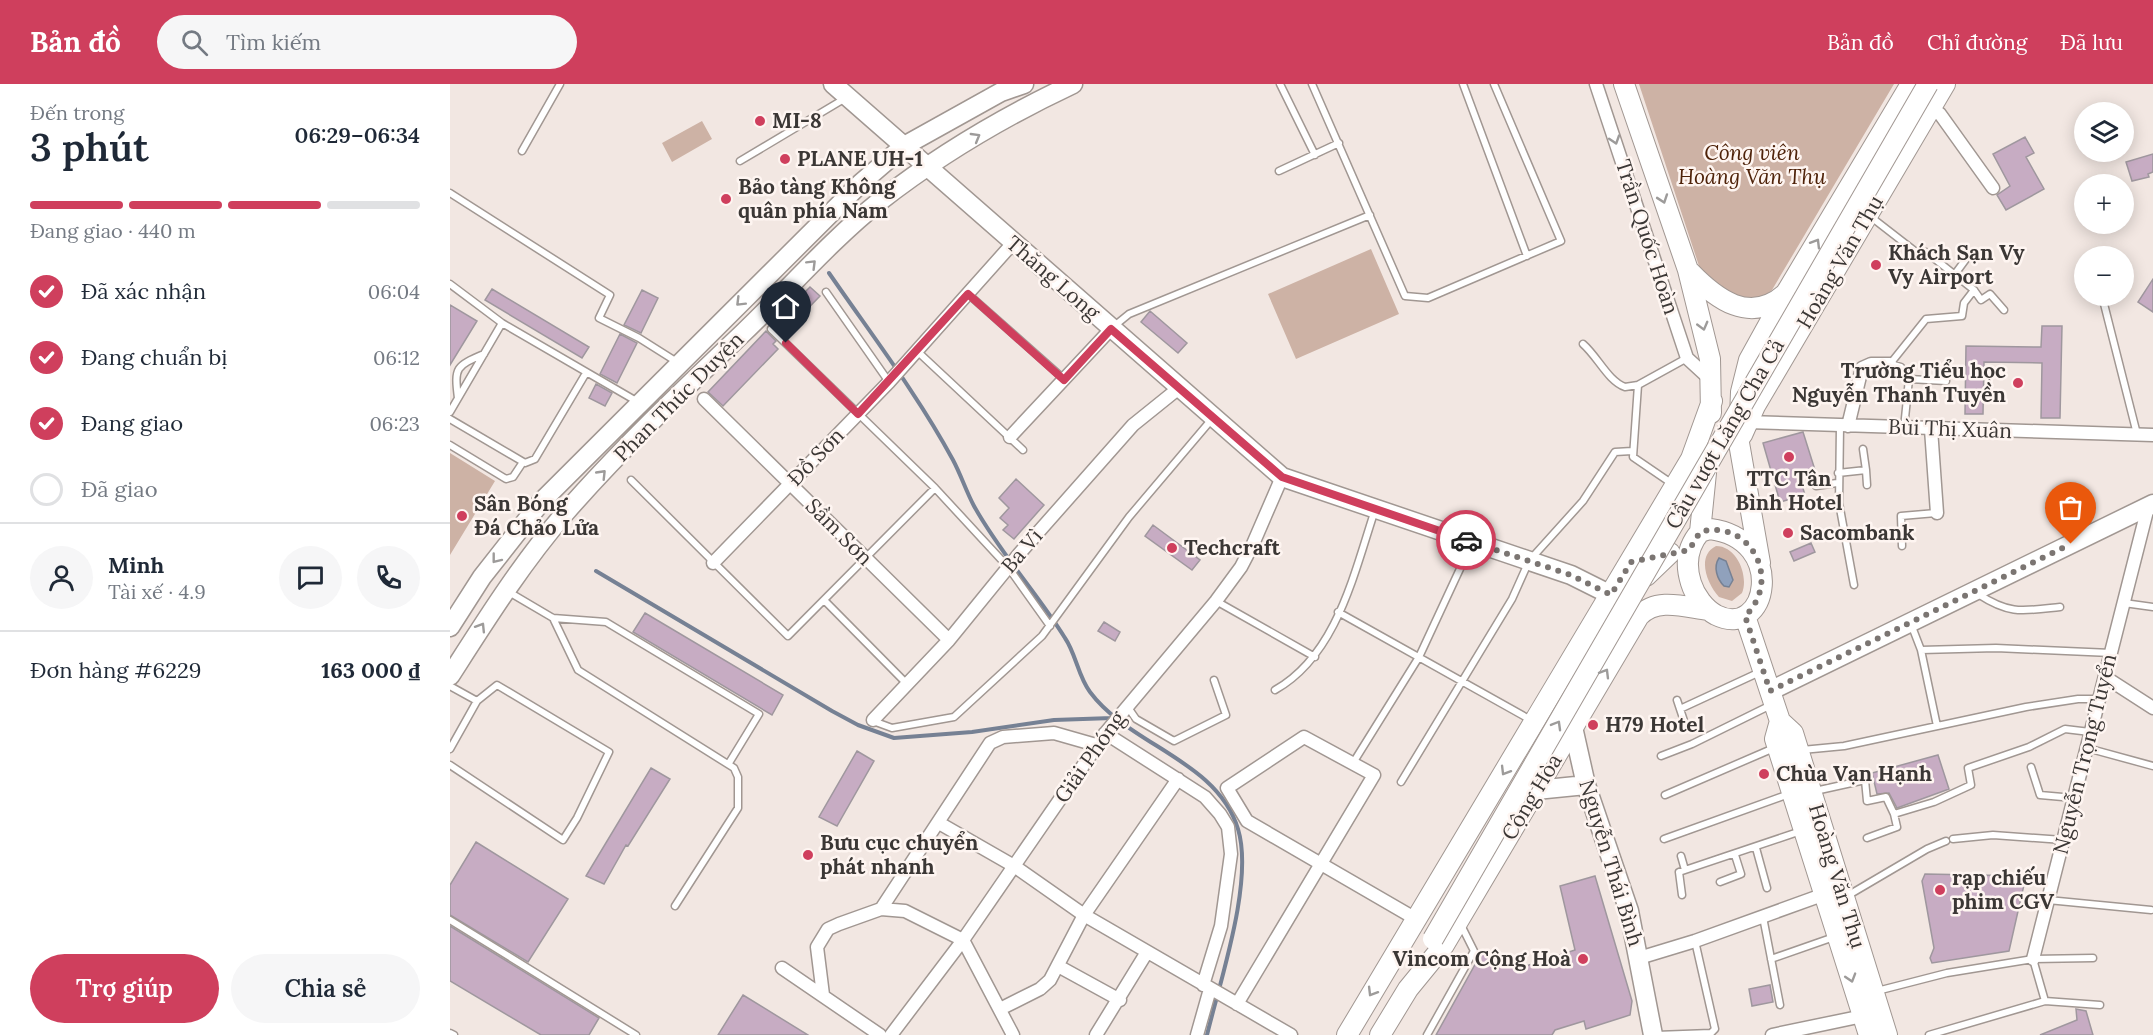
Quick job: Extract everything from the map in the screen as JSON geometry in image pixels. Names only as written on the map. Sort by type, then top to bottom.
[{"type":"main road","name":"Thăng Long","points":[[833,84],[1282,477],[1585,581],[1611,595]]},
{"type":"main road","name":"Phan Thúc Duyện","points":[[450,627],[482,577],[541,502],[861,183],[904,146],[999,88],[1024,84]]},
{"type":"main road","name":"Phan Thúc Duyện","points":[[450,676],[505,589],[565,513],[694,377],[742,333],[831,244],[925,166],[1037,101],[1073,84]]},
{"type":"main road","name":"Trần Quốc Hoàn","points":[[1624,84],[1688,270],[1705,336],[1712,381],[1712,401],[1700,532]]},
{"type":"main road","name":"Hoàng Văn Thụ","points":[[1760,563],[1739,443],[1740,400],[1746,372],[1786,293],[1911,84]]},
{"type":"main road","name":"Cầu vượt Lăng Cha Cả","points":[[1408,989],[1433,939],[1928,84]]},
{"type":"main road","name":"Hoàng Văn Thụ","points":[[1739,443],[1747,423],[1945,84]]},
{"type":"main road","points":[[1688,270],[1711,292],[1750,309],[1768,306],[1786,293]]},
{"type":"main road","points":[[678,363],[694,377]]},
{"type":"main road","name":"Cộng Hòa","points":[[1347,1035],[1676,486],[1697,446],[1712,401]]},
{"type":"main road","points":[[1775,705],[1911,624],[2150,505]]},
{"type":"main road","points":[[1588,632],[1700,532],[1710,529],[1724,531],[1740,539],[1751,548],[1760,563],[1764,578],[1761,594],[1755,606],[1745,616],[1727,619],[1708,610],[1692,585],[1687,561],[1679,552]]},
{"type":"main road","points":[[1631,562],[1679,552]]},
{"type":"main road","name":"Cộng Hòa","points":[[1380,1035],[1408,989],[1444,945],[1642,613],[1660,604],[1708,610]]},
{"type":"main road","name":"Hoàng Văn Thụ","points":[[1745,616],[1775,705],[1793,733],[1799,751],[1804,830],[1866,1026]]},
{"type":"main road","name":"Hoàng Văn Thụ","points":[[1775,705],[1778,747],[1802,792],[1844,898],[1887,1035]]},
{"type":"main road","name":"Nguyễn Thái Bình","points":[[1573,727],[1586,785],[1625,899],[1654,1035]]},
{"type":"main road","points":[[1536,790],[1586,785]]},
{"type":"street","name":"Trần Quốc Hoàn","points":[[1596,84],[1687,358],[1712,381]]},
{"type":"street","points":[[1931,107],[1940,114],[1993,189]]},
{"type":"street","name":"Đồ Sơn","points":[[713,562],[889,382],[1013,243]]},
{"type":"street","points":[[1010,437],[1111,329]]},
{"type":"street","points":[[1844,426],[1862,368],[1871,364],[1890,364]]},
{"type":"street","name":"Ba Vì","points":[[873,720],[949,640],[1019,554],[1133,424],[1179,388]]},
{"type":"street","name":"Sầm Sơn","points":[[704,399],[949,640]]},
{"type":"street","name":"Bùi Thị Xuân","points":[[1747,423],[2153,435]]},
{"type":"street","points":[[1931,429],[1937,513]]},
{"type":"street","name":"Giải Phóng","points":[[891,1035],[963,940],[1096,745],[1126,705],[1216,601],[1248,556],[1282,477]]},
{"type":"street","name":"Nguyễn Trọng Tuyển","points":[[2033,959],[2150,505]]},
{"type":"street","points":[[2104,677],[2153,708]]},
{"type":"street","points":[[1106,732],[1205,796],[1221,814],[1228,827],[1231,854],[1217,942],[1197,1035]]},
{"type":"street","points":[[881,909],[986,748],[996,739],[1059,733],[1096,745]]},
{"type":"street","points":[[1237,1004],[1320,863],[1374,775],[1304,737],[1227,788],[1247,821],[1320,863],[1416,919]]},
{"type":"street","points":[[1000,1009],[1040,989],[1058,966],[1084,915],[1178,779]]},
{"type":"street","points":[[939,823],[1014,866],[1084,915],[1291,1035]]},
{"type":"street","points":[[1639,958],[1695,941],[1825,894]]},
{"type":"street","points":[[823,995],[817,947],[828,929],[881,909],[905,911],[963,940],[1013,1035]]},
{"type":"street","points":[[1096,1035],[1120,1000],[1147,952]]},
{"type":"street","points":[[1058,966],[1120,1000]]},
{"type":"street","points":[[782,968],[880,1035]]},
{"type":"street","points":[[1772,1035],[1866,1026]]},
{"type":"lane","points":[[522,151],[560,84]]},
{"type":"lane","points":[[1280,84],[1315,155]]},
{"type":"lane","points":[[1312,84],[1405,296],[1428,298],[1561,241],[1494,84]]},
{"type":"lane","points":[[1464,84],[1527,256]]},
{"type":"lane","points":[[740,161],[848,97]]},
{"type":"lane","points":[[1280,171],[1339,143]]},
{"type":"lane","points":[[450,194],[610,295],[599,318],[639,338],[678,363]]},
{"type":"lane","points":[[1111,329],[1130,314],[1370,215]]},
{"type":"lane","points":[[1868,215],[1920,255],[1926,252],[1974,290],[1981,300],[1990,294],[2004,310]]},
{"type":"lane","points":[[1954,274],[1969,255]]},
{"type":"lane","points":[[450,284],[502,323],[639,402]]},
{"type":"lane","points":[[1904,428],[1909,379],[1901,367],[1890,364],[1926,319],[1962,316],[1964,303],[1974,290]]},
{"type":"lane","points":[[826,292],[889,382]]},
{"type":"lane","points":[[968,294],[1064,380]]},
{"type":"lane","points":[[2105,306],[2137,434]]},
{"type":"lane","points":[[450,412],[502,323]]},
{"type":"lane","points":[[771,329],[935,488],[1008,567],[1050,626]]},
{"type":"lane","points":[[1583,344],[1597,357],[1603,370],[1619,385],[1625,387],[1638,385],[1687,358]]},
{"type":"lane","points":[[917,351],[1023,450]]},
{"type":"lane","points":[[458,398],[455,374],[461,364],[484,354]]},
{"type":"lane","points":[[450,419],[528,464],[536,459],[586,373]]},
{"type":"lane","points":[[1909,379],[1946,381],[1946,374]]},
{"type":"lane","points":[[1638,385],[1632,451],[1635,460],[1676,486]]},
{"type":"lane","points":[[873,720],[892,728],[954,717],[1028,650],[1050,626],[1129,517],[1212,418]]},
{"type":"lane","points":[[1844,426],[1838,473],[1839,503],[1854,585]]},
{"type":"lane","points":[[450,445],[506,479],[513,477],[523,462]]},
{"type":"lane","points":[[1863,449],[1868,485]]},
{"type":"lane","points":[[1401,782],[1512,599],[1529,561],[1583,501],[1615,452],[1632,451]]},
{"type":"lane","points":[[1838,473],[1866,470]]},
{"type":"lane","points":[[631,480],[788,636],[935,488]]},
{"type":"lane","points":[[1816,486],[1838,483]]},
{"type":"lane","points":[[1275,690],[1291,681],[1315,657],[1338,612],[1375,510]]},
{"type":"lane","points":[[1902,546],[1901,516],[1937,513]]},
{"type":"lane","points":[[1353,764],[1419,657],[1472,542]]},
{"type":"lane","points":[[505,589],[553,618],[606,622],[759,714],[729,763]]},
{"type":"lane","points":[[1975,592],[2000,608],[2024,611],[2060,607]]},
{"type":"lane","points":[[824,600],[907,684]]},
{"type":"lane","points":[[1216,601],[1315,657]]},
{"type":"lane","points":[[2123,603],[2153,607]]},
{"type":"lane","points":[[1338,612],[1534,722]]},
{"type":"lane","points":[[553,618],[578,670],[729,763],[738,777],[738,807],[675,906]]},
{"type":"lane","points":[[1911,624],[1921,650],[1937,726]]},
{"type":"lane","points":[[1921,650],[1996,648],[2111,653]]},
{"type":"lane","points":[[1680,709],[1763,671]]},
{"type":"lane","points":[[1126,705],[1136,719],[1174,741],[1226,716],[1214,680]]},
{"type":"lane","points":[[450,748],[477,701],[497,685],[609,752],[577,818],[563,840],[450,765]]},
{"type":"lane","points":[[450,686],[477,701]]},
{"type":"lane","points":[[1799,751],[1844,746],[2047,704],[2078,699],[2099,699]]},
{"type":"lane","points":[[1677,700],[1684,721]]},
{"type":"lane","points":[[1661,756],[1775,705]]},
{"type":"lane","points":[[1894,814],[1934,802],[1971,785],[1968,768],[2016,753],[2065,729],[2090,732]]},
{"type":"lane","points":[[1665,795],[1778,747]]},
{"type":"lane","points":[[2086,748],[2153,766]]},
{"type":"lane","points":[[2031,767],[2040,795],[2074,798]]},
{"type":"lane","points":[[1664,839],[1802,792],[1865,780],[1867,801],[1886,797],[1897,827],[1867,838]]},
{"type":"lane","points":[[1682,895],[1680,872],[1736,855],[1804,830]]},
{"type":"lane","points":[[1844,898],[1927,849],[1949,840],[1993,834],[2063,840]]},
{"type":"lane","points":[[1756,848],[1767,888]]},
{"type":"lane","points":[[1720,882],[1741,874],[1736,855]]},
{"type":"lane","points":[[1681,856],[1685,870]]},
{"type":"lane","points":[[2048,900],[2151,910]]},
{"type":"lane","points":[[1763,917],[1780,1005]]},
{"type":"lane","points":[[450,920],[636,1035]]},
{"type":"lane","points":[[1427,1035],[1474,951],[1459,920]]},
{"type":"lane","points":[[1771,959],[1838,936]]},
{"type":"lane","points":[[1654,1035],[1712,1033],[1715,1029],[1695,941]]},
{"type":"lane","points":[[1873,992],[1947,973],[2033,959],[2093,958]]},
{"type":"lane","points":[[2033,959],[2045,1001]]},
{"type":"lane","points":[[1929,1035],[2045,1001],[2100,1005]]},
{"type":"lane","points":[[450,1033],[454,1035]]},
{"type":"green space","name":"Công viên Hoàng Văn Thụ","points":[[1639,84],[1894,84],[1772,290],[1762,298],[1737,301],[1702,275]]},
{"type":"green space","points":[[702,121],[712,139],[672,162],[662,143]]},
{"type":"green space","points":[[1371,249],[1399,314],[1296,359],[1268,294]]},
{"type":"green space","name":"Sân Bóng Đá Chảo Lửa","points":[[450,453],[495,481],[450,555]]},
{"type":"green space","points":[[1716,546],[1730,551],[1740,563],[1744,586],[1742,593],[1732,601],[1719,597],[1708,578],[1706,556]]},
{"type":"water","points":[[1719,558],[1726,561],[1733,580],[1729,587],[1724,586],[1719,580],[1716,565]]},
{"type":"building","points":[[2025,137],[2034,153],[2026,157],[2044,189],[2006,210],[1997,195],[2010,186],[1993,154]]},
{"type":"building","points":[[2153,154],[2153,172],[2148,174],[2149,177],[2134,181],[2134,174],[2130,174],[2126,162],[2134,162],[2134,160]]},
{"type":"building","points":[[2153,279],[2153,312],[2138,302]]},
{"type":"building","points":[[810,287],[820,296],[783,334],[773,324]]},
{"type":"building","points":[[492,289],[589,347],[582,358],[485,300]]},
{"type":"building","points":[[642,290],[658,298],[641,333],[624,325]]},
{"type":"building","points":[[450,305],[477,321],[450,365]]},
{"type":"building","points":[[1150,311],[1187,343],[1178,353],[1141,322]]},
{"type":"building","points":[[2042,326],[2062,326],[2060,418],[2041,418],[2042,363],[1984,362],[1983,414],[1965,414],[1966,346],[2041,347]]},
{"type":"building","points":[[766,331],[776,341],[773,344],[778,349],[723,406],[708,392]]},
{"type":"building","points":[[620,334],[637,343],[617,383],[600,374]]},
{"type":"building","points":[[596,384],[612,393],[605,406],[589,398]]},
{"type":"building","name":"TTC Tân Bình Hotel","points":[[1803,432],[1815,470],[1799,475],[1805,495],[1780,502],[1763,443]]},
{"type":"building","points":[[1016,479],[1044,505],[1014,539],[1003,530],[1008,525],[1000,518],[1009,508],[999,498]]},
{"type":"building","name":"Techcraft","points":[[1153,525],[1200,560],[1192,570],[1145,536]]},
{"type":"building","points":[[1811,543],[1815,552],[1794,561],[1790,552]]},
{"type":"building","points":[[645,613],[783,695],[772,715],[633,632]]},
{"type":"building","points":[[1104,622],[1120,632],[1115,641],[1098,631]]},
{"type":"building","points":[[857,751],[874,761],[837,826],[819,817]]},
{"type":"building","points":[[1938,755],[1949,789],[1897,808],[1889,793],[1877,794],[1872,773]]},
{"type":"building","points":[[651,768],[670,779],[628,846],[626,845],[604,884],[586,876]]},
{"type":"building","points":[[476,842],[568,899],[528,962],[450,915],[450,885]]},
{"type":"building","points":[[1925,874],[2026,876],[2009,951],[1932,963],[1930,958],[1934,948],[1922,881]]},
{"type":"building","name":"Vincom Cộng Hoà","points":[[1595,876],[1632,1001],[1630,1015],[1586,1029],[1584,1021],[1555,1030],[1552,1035],[1436,1035],[1482,952],[1526,966],[1575,950],[1560,886]]},
{"type":"building","points":[[450,926],[599,1018],[589,1035],[541,1035],[450,981]]},
{"type":"building","points":[[1770,985],[1773,1002],[1752,1006],[1749,989]]},
{"type":"building","points":[[743,995],[808,1035],[718,1035]]},
{"type":"building","points":[[2076,1009],[2086,1011],[2093,1035],[2040,1035],[2077,1020]]},
{"type":"waterway","points":[[829,273],[925,412],[953,460],[984,523],[1069,644],[1090,692],[1107,711],[1212,786],[1227,806],[1238,829],[1242,851],[1242,876],[1227,960],[1207,1035]]},
{"type":"waterway","points":[[596,571],[832,711],[858,725],[894,738],[972,732],[1054,720],[1112,718]]},
{"type":"way so far","points":[[1466,540],[1571,575],[1611,595],[1631,562],[1689,550],[1693,540],[1700,532],[1710,529],[1724,531],[1751,548],[1760,563],[1764,578],[1761,594],[1755,606],[1745,616],[1770,691],[2071,544]]},
{"type":"place","name":"MI-8","points":[[760,121]]},
{"type":"place","name":"PLANE UH-1","points":[[785,159]]},
{"type":"place","name":"Bảo tàng Không quân phía Nam","points":[[726,199]]},
{"type":"place","name":"Khách Sạn Vy Vy Airport","points":[[1876,265]]},
{"type":"place","name":"Trường Tiểu học Nguyễn Thanh Tuyền","points":[[2018,383]]},
{"type":"place","name":"TTC Tân Bình Hotel","points":[[1789,457]]},
{"type":"place","name":"Sân Bóng Đá Chảo Lửa","points":[[462,516]]},
{"type":"place","name":"Sacombank","points":[[1788,533]]},
{"type":"place","name":"Techcraft","points":[[1172,548]]},
{"type":"place","name":"H79 Hotel","points":[[1593,725]]},
{"type":"place","name":"Chùa Vạn Hạnh","points":[[1764,774]]},
{"type":"place","name":"Bưu cục chuyển phát nhanh","points":[[808,855]]},
{"type":"place","name":"rạp chiếu phim CGV","points":[[1940,890]]},
{"type":"place","name":"Vincom Cộng Hoà","points":[[1583,959]]},
{"type":"route","points":[[786,343],[858,414],[968,294],[1064,380],[1111,329],[1273,471],[1290,482],[1466,540]]}]
